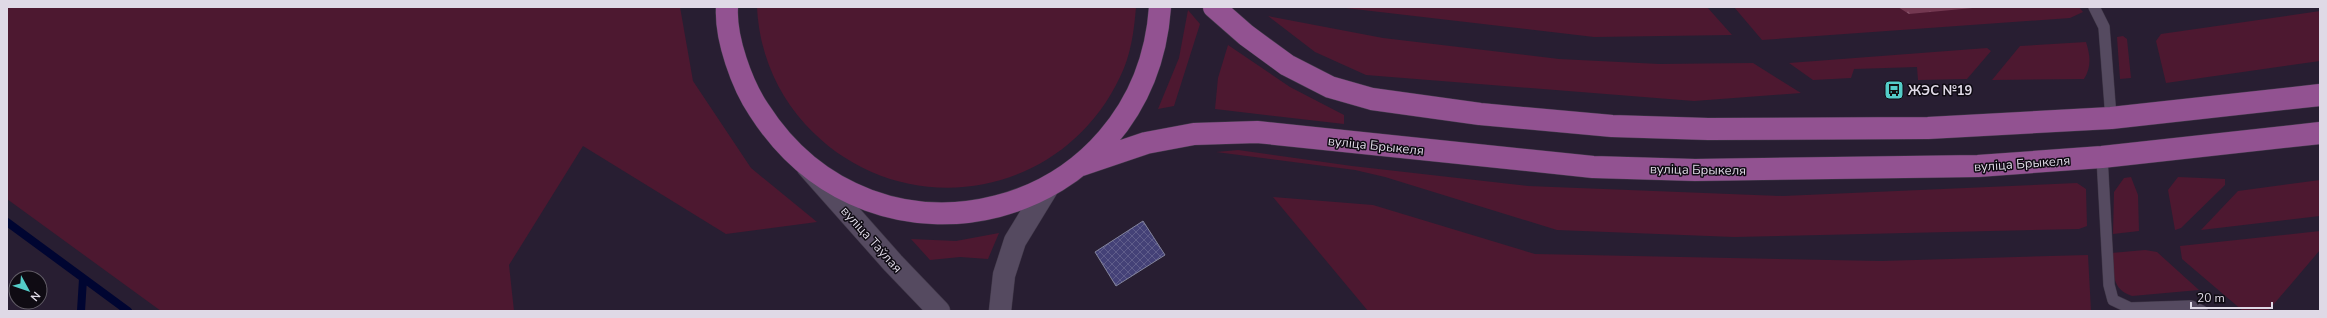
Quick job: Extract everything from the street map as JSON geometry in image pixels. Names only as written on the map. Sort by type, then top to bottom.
[{"type":"main road","points":[[726,8],[734,54],[750,96],[774,134],[806,166],[841,189],[881,206],[924,213],[967,213],[1009,204],[1048,187],[1082,165],[1110,137],[1132,105],[1149,70],[1159,32],[1160,7]]},
{"type":"main road","points":[[1214,7],[1234,25],[1287,65],[1330,87],[1372,100],[1480,114],[1612,126],[1708,129],[1928,128],[2111,118],[2320,95]]},
{"type":"main road","name":"вуліца Брыкеля","points":[[1082,165],[1146,143],[1194,134],[1257,132],[1601,167],[1703,170],[1978,166],[2102,157],[2320,133]]},
{"type":"main road","name":"вуліца Таўлая","points":[[806,166],[893,263],[939,311]]},
{"type":"main road","points":[[1000,311],[1004,275],[1015,242],[1048,187]]},
{"type":"lane","points":[[2094,7],[2104,27],[2111,118]]},
{"type":"lane","points":[[2102,157],[2109,285],[2113,300],[2130,308],[2191,306],[2202,311]]},
{"type":"shaded area","points":[[7,7],[680,7],[693,81],[751,168],[817,222],[726,234],[583,146],[509,265],[514,311],[161,311],[7,199]]},
{"type":"shaded area","points":[[757,7],[1136,7],[1131,43],[1127,60],[1120,77],[1093,119],[1059,151],[1019,174],[975,186],[930,187],[885,177],[843,156],[805,124],[786,98],[771,70],[761,39]]},
{"type":"shaded area","points":[[1337,7],[1707,7],[1732,35],[1594,37]]},
{"type":"shaded area","points":[[1734,7],[2079,7],[2083,12],[2070,18],[1762,40]]},
{"type":"shaded area","points":[[1188,10],[1200,24],[1174,106],[1158,109],[1179,58]]},
{"type":"shaded area","points":[[2320,11],[2320,61],[2166,83],[2156,41],[2161,34]]},
{"type":"shaded area","points":[[1268,16],[1383,38],[1559,59],[1659,64],[1753,63],[1801,93],[1694,101],[1366,75],[1315,52]]},
{"type":"shaded area","points":[[2123,36],[2127,39],[2131,78],[2120,79],[2117,37]]},
{"type":"shaded area","points":[[2086,42],[2090,60],[2087,74],[2084,79],[1992,80],[2020,46]]},
{"type":"shaded area","points":[[1228,45],[1290,87],[1344,115],[1344,124],[1215,109],[1218,78]]},
{"type":"shaded area","points":[[1987,48],[1991,51],[1967,79],[1918,80],[1917,67],[1854,69],[1851,78],[1813,80],[1789,63]]},
{"type":"shaded area","points":[[1238,150],[1352,166],[1528,186],[1783,196],[2077,183],[2086,189],[2087,226],[2079,229],[1734,237],[1557,230],[1385,177],[1355,170],[1216,152]]},
{"type":"shaded area","points":[[2131,177],[2138,195],[2139,231],[2113,234],[2114,192],[2124,178]]},
{"type":"shaded area","points":[[2178,177],[2225,179],[2225,185],[2181,228],[2175,230],[2168,190]]},
{"type":"shaded area","points":[[2320,180],[2320,216],[2201,230],[2238,191]]},
{"type":"shaded area","points":[[1273,197],[1373,205],[1535,254],[1881,261],[2088,255],[2091,311],[1368,311]]},
{"type":"shaded area","points":[[2320,231],[2320,250],[2268,311],[2243,311],[2182,259],[2180,246]]},
{"type":"shaded area","points":[[999,233],[988,259],[960,257],[930,260],[911,239],[956,241]]},
{"type":"shaded area","points":[[2145,250],[2157,252],[2199,290],[2132,296],[2125,293],[2117,285],[2113,274],[2111,253]]},
{"type":"green space","points":[[1898,7],[1983,7],[1909,14]]},
{"type":"building","points":[[1143,221],[1165,255],[1116,286],[1095,252]]},
{"type":"waterway","points":[[7,222],[128,311]]},
{"type":"waterway","points":[[81,311],[83,279]]},
{"type":"place","name":"ЖЭС №19","points":[[1894,90]]}]
